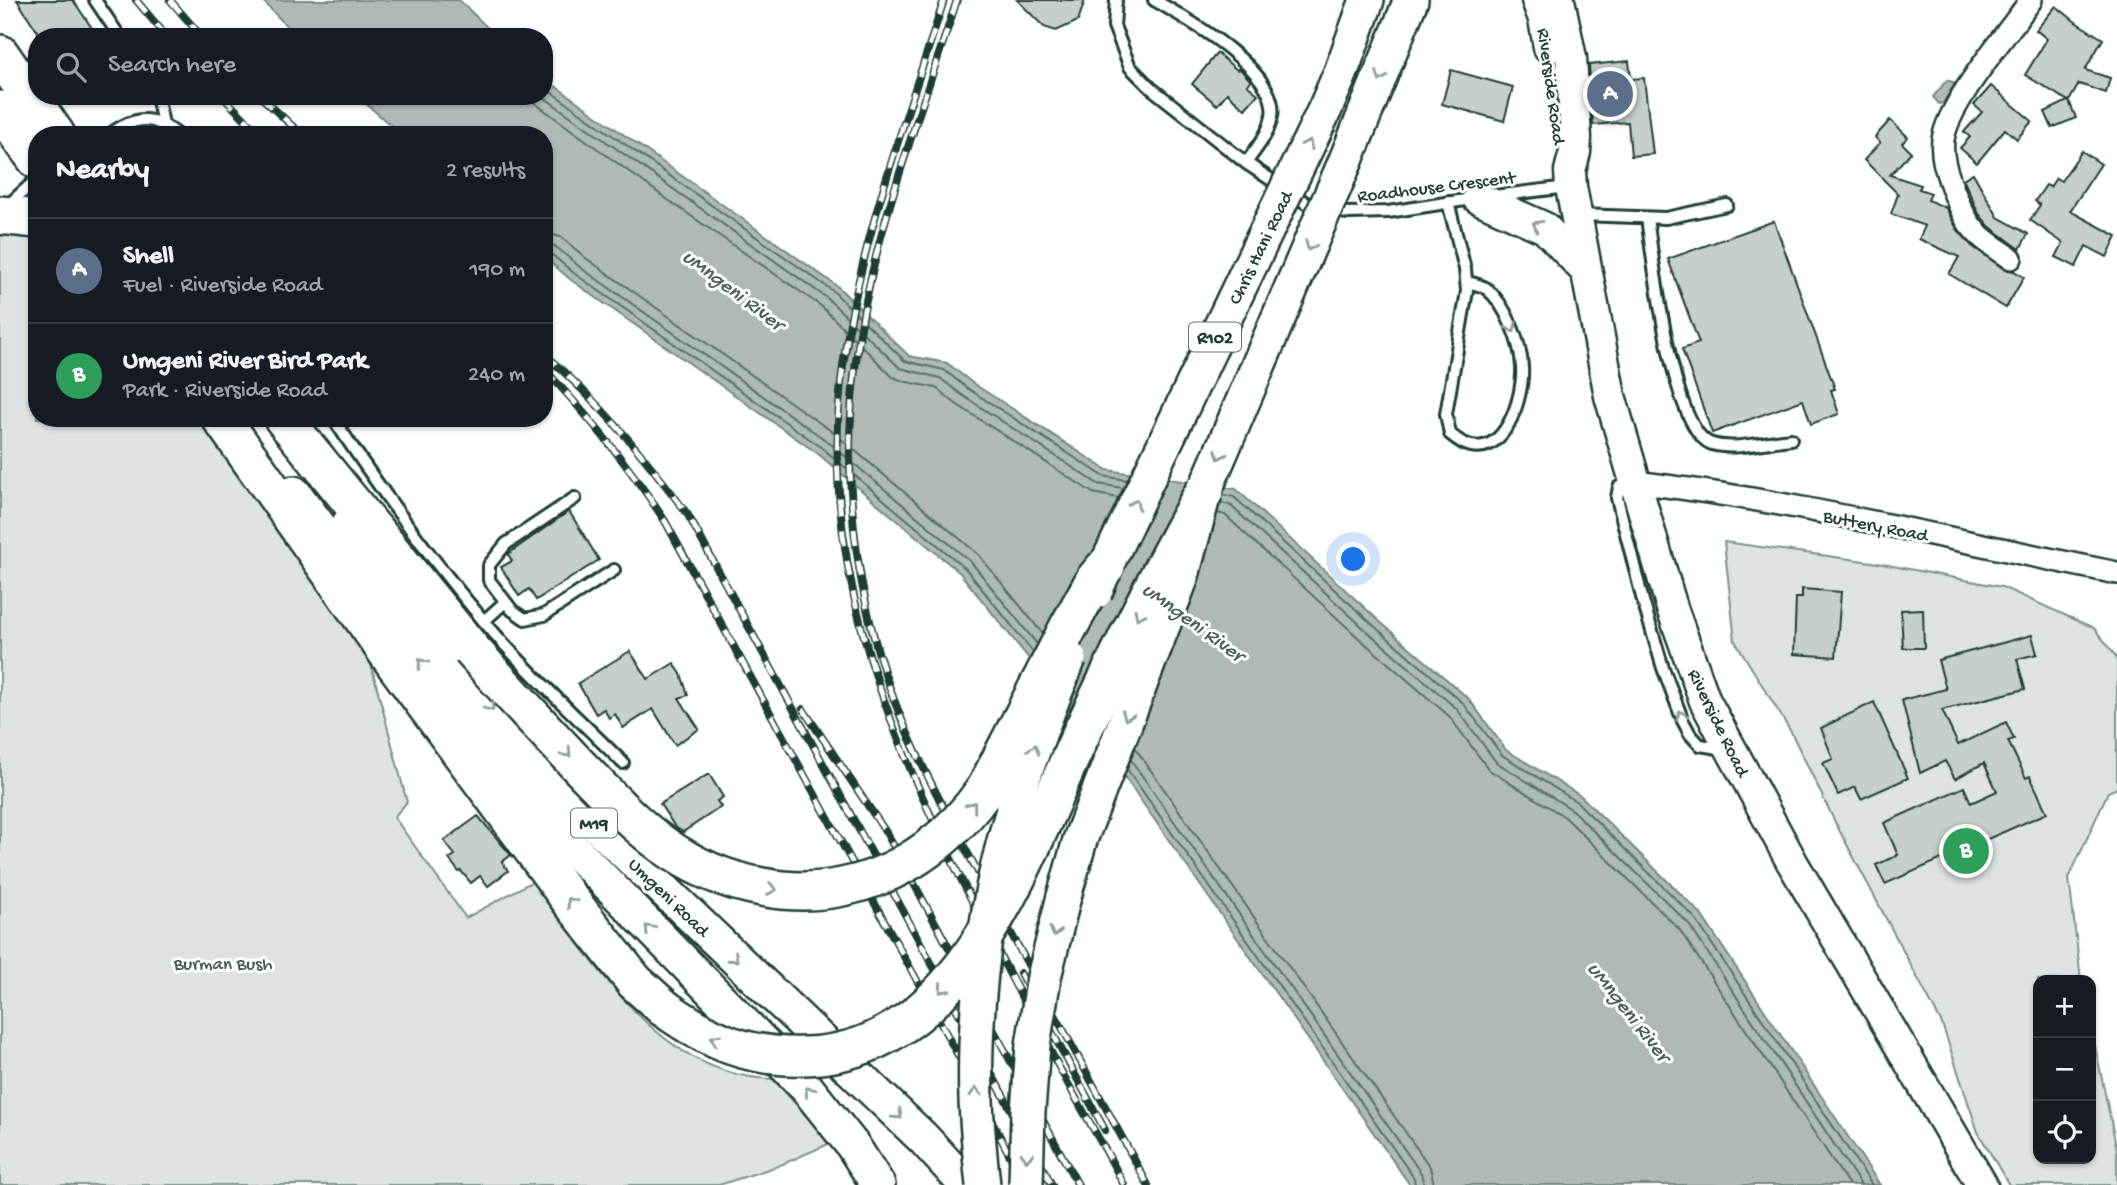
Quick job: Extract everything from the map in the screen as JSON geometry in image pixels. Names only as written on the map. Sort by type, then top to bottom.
[{"type":"highway","points":[[0,54],[28,94]]},
{"type":"highway","points":[[35,105],[50,126]]},
{"type":"highway","points":[[0,110],[28,148]]},
{"type":"highway","points":[[0,213],[28,218]]},
{"type":"highway","points":[[227,427],[425,705],[635,982],[664,1008],[707,1036],[757,1054],[783,1056],[822,1055],[858,1047],[893,1031],[926,1008],[975,950],[986,934],[1037,834],[1158,575],[1205,490]]},
{"type":"highway","points":[[292,427],[477,635],[512,696],[630,818],[666,848],[700,868],[726,879],[775,889],[817,892],[863,882],[899,868],[946,835],[974,806],[986,788],[1082,603],[1106,566]]},
{"type":"main road","name":"Chris Hani Road","points":[[982,1185],[976,1064],[987,922],[1006,837],[1022,785],[1045,717],[1106,566],[1325,109],[1367,0]]},
{"type":"main road","name":"Riverside Road","points":[[1558,3],[1571,58],[1576,138],[1572,191],[1609,396],[1686,651],[1705,701],[1792,862],[1982,1185]]},
{"type":"main road","name":"R102","points":[[1205,490],[1413,5]]},
{"type":"main road","points":[[1478,198],[1545,228],[1586,270]]},
{"type":"main road","name":"Umgeni Road","points":[[243,427],[462,715],[551,825],[806,1087],[853,1146],[878,1185]]},
{"type":"main road","name":"Umgeni Road","points":[[278,427],[383,571],[504,724],[589,818],[924,1139],[966,1185]]},
{"type":"main road","points":[[1026,1185],[1033,1045],[1044,977],[1063,900],[1080,840],[1181,579],[1205,490]]},
{"type":"street","points":[[2011,258],[1983,239],[1964,219],[1943,158],[1943,141],[1953,110],[2031,0]]},
{"type":"street","name":"Buttery Road","points":[[1634,482],[1684,488],[1859,520],[2117,573]]},
{"type":"lane","points":[[95,0],[114,28]]},
{"type":"lane","name":"Roadhouse Crescent","points":[[1116,0],[1114,26],[1130,67],[1151,88],[1246,163],[1306,203],[1348,213],[1388,212],[1478,198],[1572,191],[1647,218],[1686,215],[1727,205]]},
{"type":"lane","points":[[1154,0],[1199,26],[1252,70],[1268,93],[1272,115],[1260,143],[1246,163]]},
{"type":"lane","points":[[159,105],[163,124]]},
{"type":"lane","points":[[121,126],[136,120],[166,126]]},
{"type":"lane","points":[[0,213],[28,187]]},
{"type":"lane","points":[[1448,202],[1466,281],[1466,302],[1446,414],[1450,433],[1465,444],[1482,446],[1499,439],[1514,415],[1520,392],[1522,367],[1516,334],[1503,311],[1486,289],[1466,281]]},
{"type":"lane","points":[[1647,218],[1671,365],[1695,428],[1702,439],[1712,444],[1734,446],[1791,439]]},
{"type":"lane","points":[[339,427],[409,526],[477,635],[549,690],[624,763]]},
{"type":"lane","points":[[575,498],[506,544],[492,560],[488,570],[489,580],[505,602],[525,619],[544,615],[614,570]]},
{"type":"lane","points":[[477,635],[505,602]]},
{"type":"green space","name":"Burman Bush","points":[[28,204],[28,427],[210,427],[368,653],[407,802],[394,817],[466,918],[533,881],[606,979],[633,1010],[663,1037],[696,1059],[732,1073],[773,1079],[831,1143],[778,1166],[719,1185],[0,1185],[0,221],[19,212]]},
{"type":"green space","points":[[1724,542],[1872,562],[2002,587],[2094,628],[2117,658],[2117,788],[2108,792],[2069,878],[2080,975],[2033,975],[2033,1164],[2096,1164],[2096,1051],[2117,1150],[2117,1185],[2009,1185],[1978,1132],[1942,1024],[1836,824],[1791,732],[1735,641]]},
{"type":"water","points":[[262,0],[459,0],[488,28],[288,28]]},
{"type":"water","points":[[1947,80],[1955,83],[1943,103],[1939,104],[1933,97]]},
{"type":"water","name":"uMngeni River","points":[[553,84],[837,286],[909,356],[947,363],[971,382],[1107,470],[1236,489],[1378,620],[1469,699],[1506,750],[1581,796],[1700,913],[1880,1185],[1410,1185],[1126,779],[960,573],[817,453],[553,265],[553,126],[392,126],[367,105],[553,105]]},
{"type":"building","points":[[17,0],[73,0],[92,28],[35,28]]},
{"type":"building","points":[[1017,0],[1085,0],[1078,21],[1056,31],[1044,27]]},
{"type":"building","points":[[2056,6],[2103,39],[2085,70],[2110,78],[2106,93],[2079,84],[2069,101],[2076,118],[2052,128],[2045,112],[2068,101],[2025,75],[2047,39],[2036,30]]},
{"type":"building","points":[[1217,53],[1237,70],[1239,68],[1251,81],[1247,85],[1258,94],[1245,109],[1227,93],[1217,105],[1192,84]]},
{"type":"building","points":[[1629,61],[1631,79],[1644,78],[1653,154],[1631,156],[1628,122],[1593,125],[1589,65]]},
{"type":"building","points":[[1451,70],[1513,87],[1504,121],[1442,104]]},
{"type":"building","points":[[1991,86],[2032,121],[2017,139],[2005,129],[1977,163],[1960,148],[1970,137],[1964,132],[1982,112],[1974,105]]},
{"type":"building","points":[[1890,120],[1908,137],[1902,143],[1911,152],[1890,175],[1921,185],[1919,189],[1931,193],[1928,200],[1946,208],[1957,229],[1972,246],[2004,269],[2024,277],[2006,308],[1949,274],[1959,257],[1919,239],[1925,226],[1891,214],[1898,194],[1864,160],[1880,143],[1875,137]]},
{"type":"building","points":[[2082,151],[2101,164],[2070,211],[2117,236],[2107,257],[2086,246],[2076,267],[2056,257],[2063,243],[2030,220],[2040,205],[2035,201],[2046,185],[2050,187],[2056,178],[2061,181]]},
{"type":"building","points":[[1973,173],[1998,217],[2028,234],[2020,249],[1989,226],[1979,214],[1963,179]]},
{"type":"building","points":[[1774,221],[1835,389],[1831,390],[1839,414],[1811,424],[1803,400],[1712,433],[1682,349],[1699,343],[1668,259]]},
{"type":"building","points":[[569,511],[599,560],[536,600],[529,589],[519,596],[501,567],[512,561],[508,554]]},
{"type":"building","points":[[1802,589],[1841,592],[1836,657],[1794,654],[1796,598],[1802,598]]},
{"type":"building","points":[[1923,609],[1924,648],[1903,648],[1901,610]]},
{"type":"building","points":[[2032,635],[2037,654],[2017,659],[2025,689],[1942,710],[1958,745],[2006,722],[2014,739],[2008,741],[2026,778],[2030,776],[2047,813],[1885,884],[1876,865],[1898,855],[1884,823],[1964,787],[1971,803],[1997,791],[1984,763],[1955,779],[1945,761],[1920,773],[1902,700],[1946,689],[1938,660]]},
{"type":"building","points":[[630,651],[648,679],[674,663],[681,674],[688,695],[679,698],[699,729],[675,745],[653,709],[623,728],[615,714],[609,718],[604,709],[596,714],[578,683]]},
{"type":"building","points":[[1874,702],[1908,778],[1861,799],[1855,787],[1838,795],[1823,763],[1833,759],[1821,728]]},
{"type":"building","points":[[709,774],[723,797],[717,801],[721,807],[683,832],[675,827],[660,804]]},
{"type":"building","points":[[478,816],[511,855],[502,862],[508,871],[488,886],[480,876],[471,883],[459,872],[449,859],[455,855],[444,841]]},
{"type":"railway","points":[[136,0],[159,28]]},
{"type":"railway","points":[[170,0],[194,28]]},
{"type":"railway","points":[[944,0],[872,227],[843,366],[838,435],[839,501],[848,566],[862,630],[881,693],[931,816],[1015,984],[1124,1185]]},
{"type":"railway","points":[[957,0],[898,179],[863,315],[851,409],[852,507],[857,555],[878,650],[911,741],[956,832],[1148,1185]]},
{"type":"railway","points":[[231,105],[252,126]]},
{"type":"railway","points":[[270,105],[292,126]]},
{"type":"railway","points":[[553,362],[621,430],[688,515],[1052,1185]]},
{"type":"railway","points":[[553,379],[608,442],[665,521],[959,1057],[1025,1185]]},
{"type":"railway","points":[[803,709],[887,834],[1078,1185]]},
{"type":"railway","points":[[1020,973],[1105,1130]]},
{"type":"place","name":"Shell","points":[[1610,94]]},
{"type":"place","name":"Umgeni River Bird Park","points":[[1966,851]]}]
